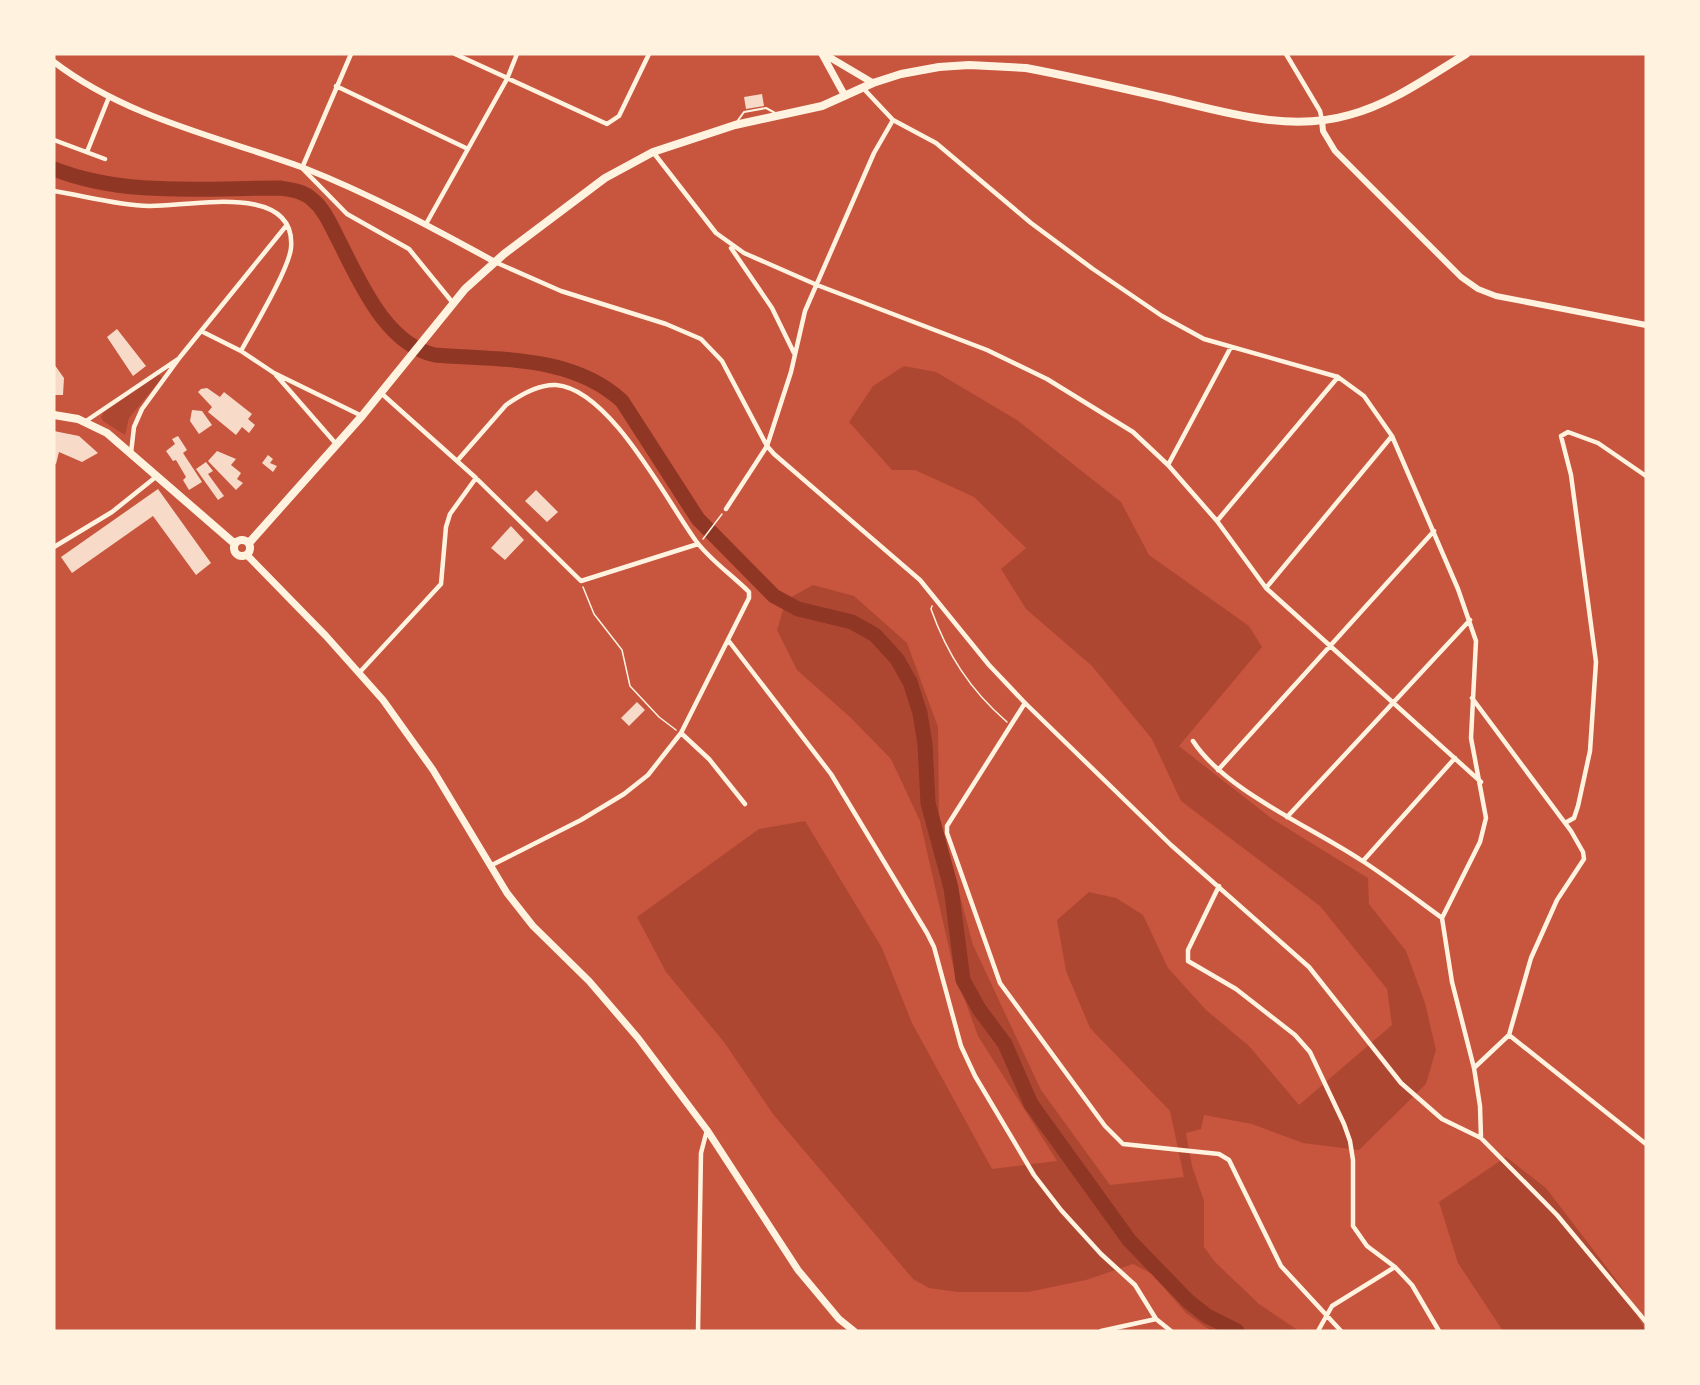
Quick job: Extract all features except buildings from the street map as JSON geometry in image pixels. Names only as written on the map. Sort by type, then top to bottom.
[{"type":"main road","points":[[823,54],[873,83]]},
{"type":"main road","points":[[823,54],[845,96]]},
{"type":"main road","points":[[247,555],[250,551],[249,543],[362,416],[453,303],[495,262],[593,185],[653,152],[735,125],[822,106],[873,83],[939,67],[995,65],[1061,74],[1246,117],[1288,122],[1347,116],[1371,108],[1404,92],[1466,54]]},
{"type":"main road","points":[[54,415],[86,422],[107,434],[131,453],[235,544],[237,554],[247,555],[383,700],[433,770],[490,866],[533,926],[608,1002],[707,1130],[798,1270],[839,1319],[854,1331]]},
{"type":"main road","points":[[235,544],[242,540],[249,543]]},
{"type":"street","points":[[302,168],[351,54]]},
{"type":"street","points":[[455,54],[607,124],[620,116],[649,54]]},
{"type":"street","points":[[426,224],[507,79],[517,54]]},
{"type":"street","points":[[1286,54],[1320,111],[1323,131],[1335,151],[1441,259],[1478,289],[1496,296],[1646,325]]},
{"type":"street","points":[[54,62],[109,97],[149,115],[353,188],[426,224],[495,262],[561,291],[666,324],[701,339],[722,361],[767,446],[912,573],[1025,703],[1120,798],[1309,967],[1401,1083],[1421,1103],[1442,1119],[1480,1138],[1557,1215],[1646,1322]]},
{"type":"street","points":[[336,86],[468,149]]},
{"type":"street","points":[[862,87],[893,120],[936,143],[1031,223],[1119,287],[1181,328],[1231,347],[1307,366],[1338,377],[1364,396],[1392,436],[1434,531],[1470,620],[1476,642],[1471,738],[1486,808],[1485,826],[1442,918],[1452,982],[1474,1068],[1480,1106],[1480,1138]]},
{"type":"street","points":[[87,152],[109,97]]},
{"type":"street","points":[[726,509],[767,446],[791,372],[805,310],[870,162],[893,120]]},
{"type":"street","points":[[54,140],[105,159]]},
{"type":"street","points":[[653,152],[692,205],[728,244],[772,308],[794,353]]},
{"type":"street","points":[[302,168],[347,214],[409,249],[453,303]]},
{"type":"street","points":[[54,190],[141,206],[255,203],[277,214],[291,238],[290,253],[241,351]]},
{"type":"street","points":[[131,453],[132,436],[138,417],[180,357],[286,226]]},
{"type":"street","points":[[728,244],[817,285],[987,350],[1047,379],[1134,432],[1168,465],[1217,521],[1266,588],[1481,782]]},
{"type":"street","points":[[201,331],[241,351],[274,373],[362,416]]},
{"type":"street","points":[[1168,465],[1231,347]]},
{"type":"street","points":[[86,422],[180,357]]},
{"type":"street","points":[[274,373],[337,445]]},
{"type":"street","points":[[1217,521],[1338,377]]},
{"type":"street","points":[[456,461],[506,405],[516,398],[542,387],[568,387],[583,393],[615,422],[698,544],[749,592],[749,598],[681,733],[655,768],[624,794],[547,838],[490,866]]},
{"type":"street","points":[[381,393],[476,478],[581,581],[698,544]]},
{"type":"street","points":[[1565,823],[1574,818],[1590,752],[1596,662],[1571,475],[1561,436],[1568,432],[1586,437],[1646,476]]},
{"type":"street","points":[[1266,588],[1392,436]]},
{"type":"street","points":[[54,547],[112,512],[157,476]]},
{"type":"street","points":[[359,673],[441,584],[446,527],[450,514],[476,478]]},
{"type":"street","points":[[1218,770],[1434,531]]},
{"type":"street","points":[[1287,817],[1470,620]]},
{"type":"street","points":[[728,640],[831,774],[923,925],[934,947],[961,1046],[975,1076],[1034,1175],[1093,1245],[1135,1285],[1156,1319],[1171,1331]]},
{"type":"street","points":[[1472,696],[1565,823],[1578,842],[1584,859],[1557,900],[1532,958],[1509,1035],[1474,1068]]},
{"type":"street","points":[[1025,703],[947,826],[954,855],[1000,983],[1105,1126],[1123,1144],[1224,1156],[1281,1266],[1341,1331]]},
{"type":"street","points":[[681,733],[710,759],[745,804]]},
{"type":"street","points":[[1193,741],[1203,756],[1218,770],[1287,817],[1363,861],[1442,918]]},
{"type":"street","points":[[1363,861],[1455,758]]},
{"type":"street","points":[[1219,886],[1188,950],[1188,961],[1236,989],[1295,1035],[1310,1052],[1350,1140],[1353,1160],[1353,1226],[1367,1246],[1395,1266],[1412,1286],[1440,1331]]},
{"type":"street","points":[[1509,1035],[1646,1144]]},
{"type":"street","points":[[698,1331],[701,1153],[707,1130]]},
{"type":"street","points":[[1318,1331],[1338,1302],[1395,1266]]},
{"type":"street","points":[[1101,1331],[1156,1319]]},
{"type":"path","points":[[698,544],[726,509]]},
{"type":"path","points":[[581,581],[594,614],[622,650],[630,686],[659,717],[681,733]]},
{"type":"path","points":[[936,600],[931,609],[943,643],[969,685],[1010,726]]},
{"type":"shaded area","points":[[904,366],[936,372],[1017,420],[1121,502],[1149,555],[1249,626],[1262,647],[1179,746],[1271,818],[1368,878],[1369,904],[1406,951],[1425,1003],[1436,1050],[1426,1084],[1359,1150],[1303,1143],[1252,1124],[1204,1115],[1201,1129],[1186,1133],[1192,1166],[1204,1201],[1204,1247],[1215,1262],[1259,1304],[1299,1331],[1211,1331],[1186,1313],[1152,1274],[1133,1264],[1086,1280],[1028,1292],[958,1292],[929,1288],[913,1279],[773,1114],[724,1042],[666,972],[637,917],[759,829],[805,821],[882,948],[912,1023],[992,1169],[1057,1161],[978,1036],[954,970],[920,821],[891,759],[851,718],[797,670],[777,630],[786,600],[813,585],[854,596],[907,643],[938,727],[939,817],[973,945],[1041,1090],[1110,1185],[1184,1177],[1170,1111],[1090,1028],[1066,971],[1057,920],[1089,892],[1116,898],[1143,915],[1168,968],[1206,1010],[1249,1046],[1299,1105],[1392,1025],[1387,989],[1320,906],[1181,801],[1152,739],[1092,666],[1026,609],[1001,569],[1026,548],[974,497],[915,470],[892,470],[849,422],[873,386]]},
{"type":"shaded area","points":[[158,374],[162,378],[129,418],[125,435],[103,421],[101,417],[104,412]]},
{"type":"shaded area","points":[[1506,1157],[1546,1188],[1621,1286],[1646,1331],[1503,1331],[1458,1263],[1439,1202]]},
{"type":"waterway","points":[[54,169],[109,184],[166,189],[280,188],[294,190],[309,197],[324,213],[376,308],[402,338],[417,349],[435,355],[534,363],[581,375],[602,386],[622,401],[698,519],[774,596],[798,609],[852,622],[875,635],[897,659],[910,682],[920,713],[925,744],[928,803],[951,888],[963,980],[979,1009],[1005,1044],[1031,1104],[1129,1240],[1188,1301],[1207,1316],[1237,1331]]}]
